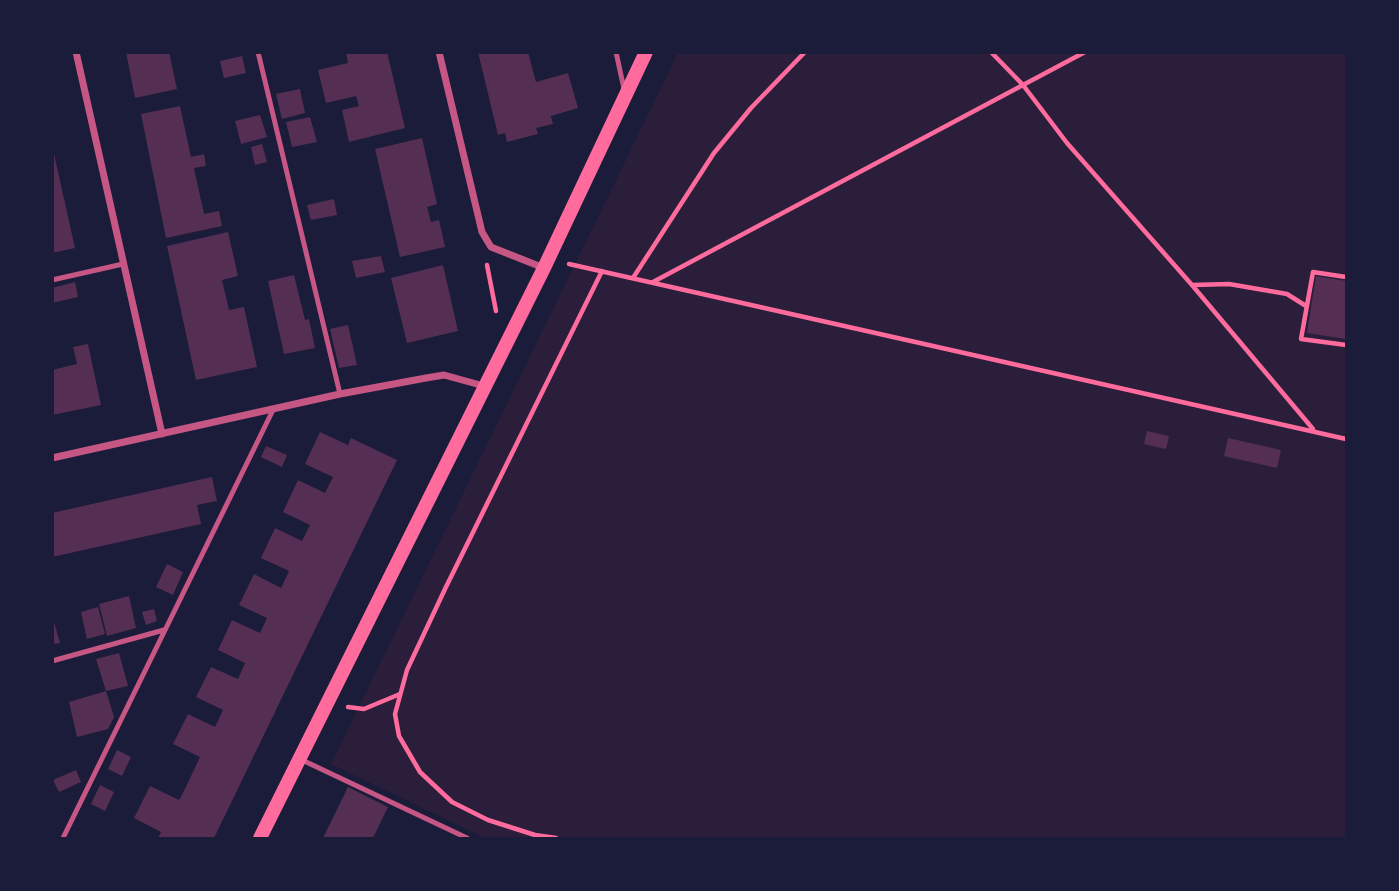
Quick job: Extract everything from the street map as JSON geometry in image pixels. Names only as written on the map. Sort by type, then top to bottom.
[{"type":"main road","points":[[260,838],[544,268],[646,52]]},
{"type":"street","points":[[76,52],[162,434]]},
{"type":"street","points":[[439,52],[482,232],[491,247],[544,268]]},
{"type":"street","points":[[52,458],[340,394],[444,375],[484,386]]},
{"type":"lane","points":[[258,52],[340,394]]},
{"type":"lane","points":[[616,52],[626,95]]},
{"type":"lane","points":[[52,280],[123,264]]},
{"type":"lane","points":[[63,838],[273,410]]},
{"type":"lane","points":[[52,661],[165,630]]},
{"type":"lane","points":[[299,758],[467,838]]},
{"type":"path","points":[[633,278],[713,153],[751,108],[805,52]]},
{"type":"path","points":[[991,52],[1023,85],[1067,143],[1192,285],[1314,430]]},
{"type":"path","points":[[653,282],[1085,52]]},
{"type":"path","points":[[482,232],[504,346]]},
{"type":"path","points":[[544,268],[567,264],[602,271],[1346,439]]},
{"type":"path","points":[[556,838],[535,835],[488,820],[452,802],[420,772],[399,736],[395,714],[407,670],[444,589],[602,271]]},
{"type":"path","points":[[1346,277],[1313,272],[1301,339],[1346,345]]},
{"type":"path","points":[[1192,285],[1229,284],[1287,294],[1306,306]]},
{"type":"path","points":[[327,703],[364,709],[400,694]]},
{"type":"shaded area","points":[[678,53],[1346,53],[1346,838],[485,838],[331,764]]},
{"type":"building","points":[[126,52],[169,52],[177,89],[135,98]]},
{"type":"building","points":[[346,52],[387,52],[405,128],[349,142],[342,110],[359,106],[356,96],[326,103],[318,70],[348,63]]},
{"type":"building","points":[[478,52],[528,52],[536,82],[568,73],[578,108],[551,116],[553,124],[536,128],[538,134],[507,142],[505,133],[498,135]]},
{"type":"building","points":[[242,56],[246,73],[224,78],[220,61]]},
{"type":"building","points":[[300,89],[305,113],[282,119],[276,94]]},
{"type":"building","points":[[180,106],[191,157],[204,154],[206,166],[194,168],[204,214],[219,211],[222,226],[166,238],[141,114]]},
{"type":"building","points":[[260,115],[267,137],[241,144],[235,121]]},
{"type":"building","points":[[310,117],[317,142],[292,147],[286,122]]},
{"type":"building","points":[[422,138],[437,204],[427,207],[431,222],[439,220],[445,247],[400,257],[375,149]]},
{"type":"building","points":[[262,144],[267,162],[255,165],[251,147]]},
{"type":"building","points":[[54,154],[75,248],[52,253],[52,155]]},
{"type":"building","points":[[334,199],[337,215],[311,220],[307,205]]},
{"type":"building","points":[[228,232],[238,276],[222,280],[229,310],[244,307],[257,367],[196,380],[167,246]]},
{"type":"building","points":[[381,256],[385,272],[356,278],[352,261]]},
{"type":"building","points":[[443,265],[458,331],[407,343],[391,278]]},
{"type":"building","points":[[294,275],[305,320],[309,319],[315,348],[284,354],[268,281]]},
{"type":"building","points":[[1316,276],[1346,281],[1346,339],[1307,333]]},
{"type":"building","points":[[75,282],[78,297],[52,303],[52,288]]},
{"type":"building","points":[[348,325],[357,365],[339,368],[330,329]]},
{"type":"building","points":[[88,344],[101,405],[52,415],[52,370],[77,364],[73,347]]},
{"type":"building","points":[[1147,431],[1169,436],[1166,449],[1144,444]]},
{"type":"building","points":[[320,432],[348,445],[351,438],[397,460],[214,838],[158,838],[161,832],[134,818],[150,786],[179,800],[183,793],[200,757],[173,744],[188,714],[215,727],[223,710],[196,697],[211,667],[238,679],[245,663],[218,650],[232,620],[260,633],[267,618],[239,605],[254,574],[281,588],[289,571],[261,558],[275,528],[302,541],[310,525],[283,512],[298,480],[325,493],[333,477],[305,464]]},
{"type":"building","points":[[1228,438],[1281,450],[1277,468],[1224,456]]},
{"type":"building","points":[[266,446],[287,455],[282,467],[261,457]]},
{"type":"building","points":[[212,477],[217,501],[197,505],[201,524],[52,557],[52,513]]},
{"type":"building","points":[[167,564],[183,572],[173,595],[156,587]]},
{"type":"building","points":[[129,596],[136,628],[107,636],[99,604]]},
{"type":"building","points":[[98,607],[105,634],[87,639],[81,612]]},
{"type":"building","points":[[154,609],[157,621],[146,625],[142,612]]},
{"type":"building","points":[[52,615],[60,643],[52,644]]},
{"type":"building","points":[[119,653],[128,686],[106,691],[96,659]]},
{"type":"building","points":[[106,691],[114,717],[108,729],[77,737],[69,702]]},
{"type":"building","points":[[117,750],[131,757],[122,776],[108,769]]},
{"type":"building","points":[[76,770],[81,782],[59,792],[53,780]]},
{"type":"building","points":[[100,785],[114,792],[105,811],[91,804]]},
{"type":"building","points":[[348,787],[388,807],[374,836],[323,838]]}]
